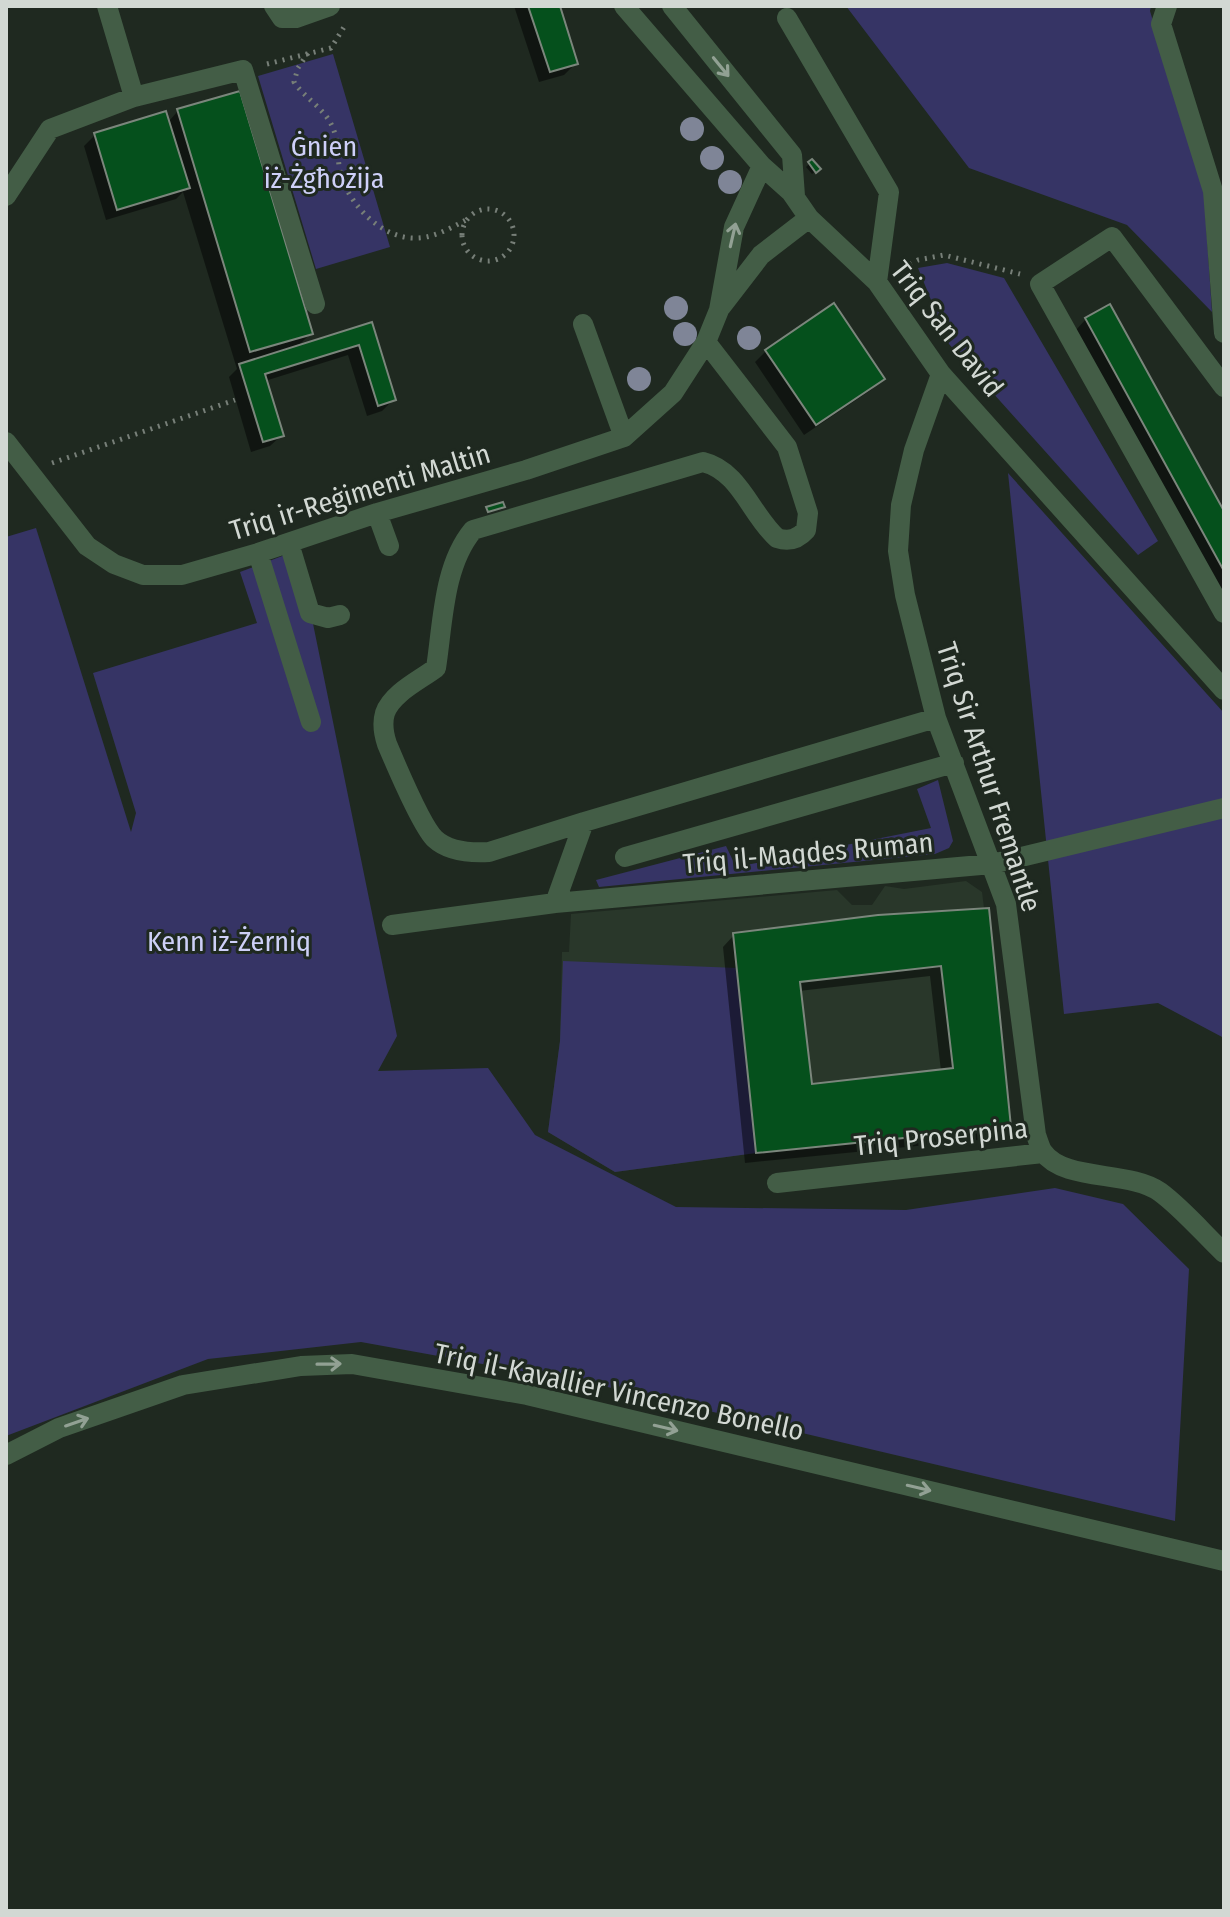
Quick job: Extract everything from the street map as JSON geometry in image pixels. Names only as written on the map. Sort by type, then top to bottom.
[{"type":"street","points":[[107,6],[134,97]]},
{"type":"street","points":[[278,12],[296,18],[330,6]]},
{"type":"street","name":"Triq San David","points":[[624,6],[762,166],[795,196],[809,218],[877,282],[941,374],[1224,690]]},
{"type":"street","points":[[672,6],[792,155],[795,196]]},
{"type":"street","points":[[1167,6],[1161,24],[1213,191],[1224,333]]},
{"type":"street","points":[[787,18],[889,192],[877,282]]},
{"type":"street","points":[[6,196],[50,129],[134,97],[243,70],[315,304]]},
{"type":"street","name":"Triq ir-Reġimenti Maltin","points":[[6,442],[87,546],[114,564],[143,575],[182,575],[624,437],[673,393],[706,342],[719,310],[734,227],[762,166]]},
{"type":"street","name":"Triq ir-Reġimenti Maltin","points":[[719,310],[761,255],[809,218]]},
{"type":"street","points":[[1224,387],[1112,237],[1040,284],[1224,613]]},
{"type":"street","points":[[583,324],[624,437]]},
{"type":"street","points":[[706,342],[787,447],[808,513],[806,530],[797,538],[777,538],[734,482],[720,469],[703,462],[473,530],[460,546],[453,570],[436,668],[402,692],[384,714],[387,743],[429,831],[444,845],[489,852],[936,718]]},
{"type":"street","name":"Triq Sir Arthur Fremantle","points":[[941,374],[914,450],[901,505],[897,539],[905,595],[936,718],[1006,904],[1036,1135],[1043,1153]]},
{"type":"street","points":[[377,513],[389,546]]},
{"type":"street","points":[[289,543],[310,613],[328,618],[340,615]]},
{"type":"street","points":[[258,553],[311,722]]},
{"type":"street","points":[[625,857],[954,763]]},
{"type":"street","name":"Triq il-Maqdes Ruman","points":[[392,925],[555,903],[992,864],[1224,808]]},
{"type":"street","points":[[555,903],[584,822]]},
{"type":"street","name":"Triq Proserpina","points":[[777,1183],[1043,1153],[1056,1164],[1120,1177],[1160,1192],[1224,1253]]},
{"type":"street","name":"Triq il-Kavallier Vincenzo Bonello","points":[[6,1455],[59,1428],[183,1385],[301,1366],[352,1364],[527,1395],[1224,1561]]},
{"type":"path","points":[[243,70],[331,48],[346,24]]},
{"type":"path","points":[[308,53],[298,68],[294,82],[332,124],[342,180],[362,213],[386,232],[415,239],[440,233],[483,210],[500,213],[507,218],[513,235],[508,251],[495,260],[487,261],[472,255],[463,242],[462,234],[468,219]]},
{"type":"path","points":[[918,260],[944,255],[1012,270]]},
{"type":"path","points":[[38,483],[50,464],[235,400]]},
{"type":"shaded area","points":[[966,881],[982,892],[984,908],[989,908],[1011,1127],[756,1153],[615,1172],[548,1132],[560,1041],[562,952],[569,952],[571,914],[837,890],[852,905],[872,905],[885,886],[904,889]]},
{"type":"green space","points":[[846,6],[1151,6],[1204,193],[1212,312],[1127,225],[969,168]]},
{"type":"green space","name":"Ġnien iż-Żgħożija","points":[[333,54],[390,247],[316,269],[258,76]]},
{"type":"green space","points":[[947,263],[1004,278],[1158,541],[1138,555],[949,344],[918,268]]},
{"type":"green space","points":[[1008,473],[1224,713],[1224,1038],[1158,1003],[1064,1014]]},
{"type":"green space","name":"Kenn iż-Żerniq","points":[[36,528],[131,832],[136,813],[93,673],[257,623],[240,572],[298,550],[397,1036],[378,1071],[488,1068],[535,1135],[676,1207],[906,1210],[1055,1188],[1123,1204],[1189,1269],[1175,1521],[599,1385],[361,1342],[208,1359],[6,1436],[6,537]]},
{"type":"green space","points":[[938,780],[953,841],[949,848],[935,854],[599,887],[596,880],[726,846],[736,867],[931,828],[917,789]]},
{"type":"green space","points":[[563,961],[737,968],[756,1153],[615,1172],[548,1132],[560,1041]]},
{"type":"building","points":[[528,6],[560,6],[578,64],[550,72]]},
{"type":"building","points":[[240,91],[313,334],[250,352],[177,109]]},
{"type":"building","points":[[166,111],[190,188],[117,210],[94,133]]},
{"type":"building","points":[[812,159],[821,169],[816,173],[808,162]]},
{"type":"building","points":[[834,303],[885,379],[816,425],[765,350]]},
{"type":"building","points":[[1110,304],[1224,511],[1224,571],[1085,318]]},
{"type":"building","points":[[372,322],[396,400],[378,406],[359,345],[265,374],[284,436],[263,442],[239,364]]},
{"type":"building","points":[[503,502],[505,507],[488,512],[486,507]]},
{"type":"building","points":[[989,908],[1011,1127],[756,1153],[733,933],[878,915]],"holes":[[[941,966],[953,1068],[812,1084],[800,982]]]}]
